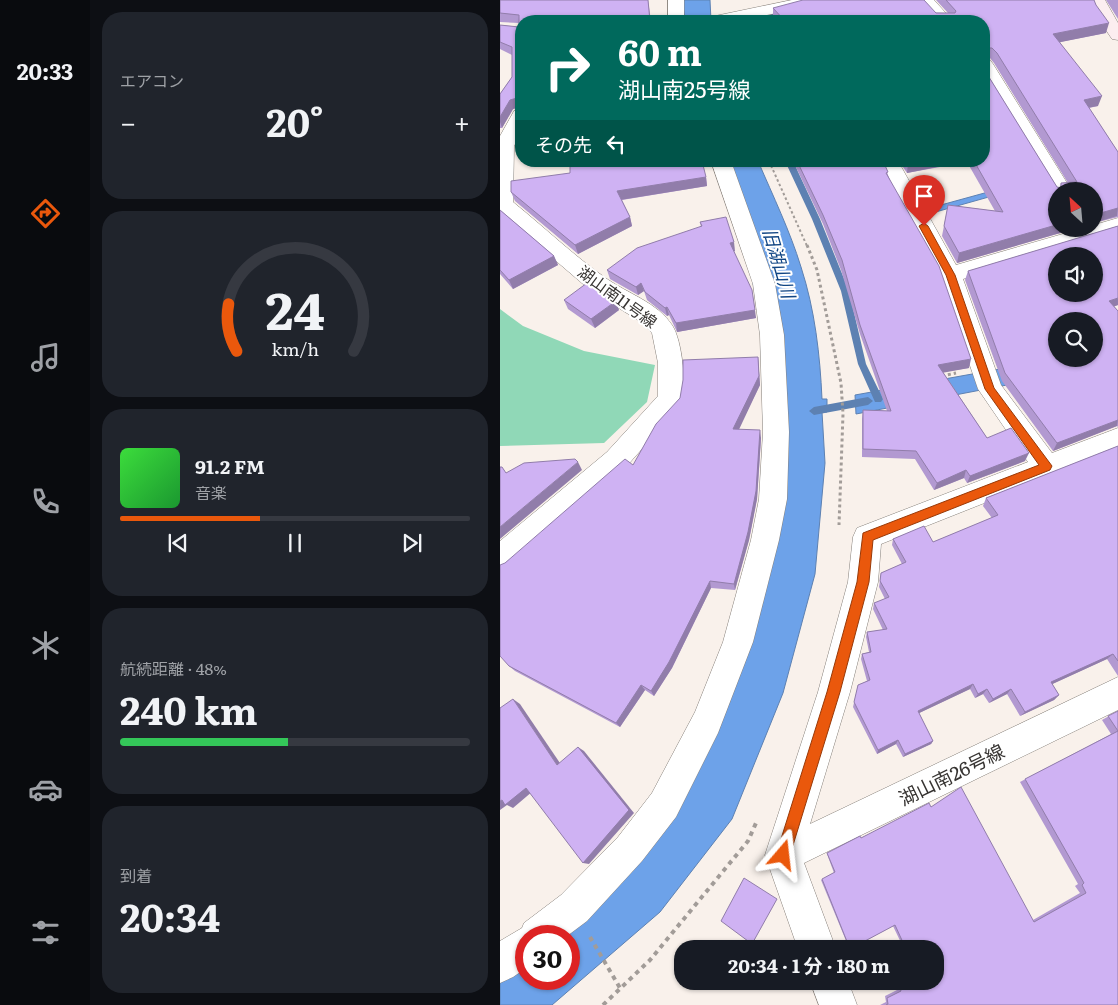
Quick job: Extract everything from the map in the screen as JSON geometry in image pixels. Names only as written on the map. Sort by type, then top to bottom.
[{"type":"main road","points":[[1097,0],[1103,14],[1118,35]]},
{"type":"street","points":[[676,0],[676,15]]},
{"type":"street","points":[[925,0],[939,15]]},
{"type":"street","points":[[754,15],[811,6]]},
{"type":"street","points":[[990,74],[1056,182]]},
{"type":"street","name":"湖山南11号線","points":[[500,559],[616,460],[671,399],[670,363],[663,329],[648,316],[598,284],[502,204],[504,146],[515,126]]},
{"type":"street","points":[[552,925],[574,908],[630,849],[664,805],[707,722],[738,642],[765,540],[773,499],[776,432],[772,335],[764,284],[723,167]]},
{"type":"street","points":[[891,167],[950,275],[986,380],[1046,466]]},
{"type":"street","points":[[1103,228],[1118,225]]},
{"type":"street","points":[[950,275],[1065,238]]},
{"type":"street","points":[[814,940],[783,855],[834,692],[863,582],[867,537],[1046,466],[1118,440]]},
{"type":"street","name":"湖山南26号線","points":[[783,855],[1118,693]]},
{"type":"street","points":[[500,964],[515,953]]},
{"type":"street","points":[[832,990],[838,1005]]},
{"type":"path","points":[[574,908],[620,988]]},
{"type":"green space","points":[[500,309],[523,326],[584,351],[655,365],[647,402],[604,443],[500,446]]},
{"type":"water","points":[[682,0],[710,0],[711,15],[684,15]]},
{"type":"water","name":"旧湖山川","points":[[728,167],[761,167],[797,254],[806,283],[818,349],[822,399],[827,399],[827,412],[822,412],[825,463],[815,574],[783,693],[732,819],[660,912],[580,981],[580,925],[570,925],[709,746],[784,428]]},
{"type":"water","points":[[1039,178],[1042,182],[932,213],[930,208]]},
{"type":"water","points":[[1048,360],[1048,363],[1007,385],[856,414],[855,395]]},
{"type":"water","points":[[515,967],[515,990],[569,990],[552,1005],[500,1005],[500,977]]},
{"type":"building","points":[[500,0],[648,0],[649,15],[519,15],[500,13]]},
{"type":"building","points":[[803,0],[924,0],[936,13],[955,13],[956,11],[946,0],[1094,0],[1109,23],[1053,34],[1102,96],[1084,100],[1118,152],[1118,208],[1103,212],[1103,182],[1077,182],[997,53],[990,48],[990,15],[779,15],[773,8]]},
{"type":"building","points":[[500,25],[515,27],[515,99],[510,100],[500,117],[500,94],[512,77],[512,47],[500,42]]},
{"type":"building","points":[[990,79],[1054,182],[1048,182],[1048,227],[959,253],[944,226],[948,205],[1003,212],[977,167],[990,167]]},
{"type":"building","points":[[570,167],[704,167],[706,177],[617,191],[630,217],[575,245],[511,192],[511,181],[570,173]]},
{"type":"building","points":[[800,167],[886,167],[888,172],[886,173],[939,266],[971,359],[938,365],[987,438],[1011,428],[1029,453],[970,476],[966,470],[937,483],[916,451],[863,449],[863,410],[891,411],[860,325],[842,260]]},
{"type":"building","points":[[500,210],[554,256],[509,280],[500,270]]},
{"type":"building","points":[[726,217],[734,242],[730,243],[752,290],[755,310],[676,323],[667,307],[665,308],[645,292],[641,283],[636,287],[607,270],[637,248],[702,226],[700,222]]},
{"type":"building","points":[[1118,226],[1118,298],[1109,301],[1118,311],[1118,420],[1057,443],[1005,373],[968,271],[1048,247],[1078,238],[1102,238],[1103,230]]},
{"type":"building","points":[[587,283],[616,301],[591,319],[564,300]]},
{"type":"building","points":[[758,357],[759,376],[733,429],[760,430],[756,491],[748,532],[734,584],[710,581],[669,662],[651,691],[641,685],[616,723],[509,666],[500,656],[500,565],[505,563],[625,459],[633,465],[656,424],[680,398],[683,380],[683,360]]},
{"type":"building","points":[[1118,446],[1118,661],[1113,654],[1051,682],[1059,695],[1025,712],[1011,689],[993,699],[987,689],[978,694],[973,684],[918,711],[933,741],[905,754],[898,740],[878,750],[854,702],[858,685],[870,680],[862,654],[871,652],[867,632],[887,629],[874,603],[889,597],[880,581],[881,573],[906,562],[893,539],[924,526],[933,542],[998,515],[986,498]]},
{"type":"building","points":[[575,459],[578,462],[500,527],[500,467],[506,473],[524,463]]},
{"type":"building","points":[[513,699],[557,765],[578,747],[629,810],[583,863],[526,788],[505,805],[502,800],[500,801],[500,708]]},
{"type":"building","points":[[1118,711],[1118,731],[1108,716]]},
{"type":"building","points":[[1118,731],[1118,1005],[886,1005],[888,1004],[887,998],[901,990],[944,990],[944,940],[902,940],[895,925],[867,940],[846,940],[822,879],[835,872],[827,853],[929,803],[931,807],[961,787],[1034,922],[1086,893],[1082,885],[1084,883],[1025,779]]},
{"type":"building","points":[[744,878],[777,899],[754,940],[747,940],[721,921]]},
{"type":"waterway","points":[[772,15],[786,12]]},
{"type":"waterway","points":[[792,167],[816,219],[845,291],[862,364],[878,399]]},
{"type":"waterway","points":[[814,411],[868,401]]},
{"type":"route","points":[[783,855],[834,692],[863,582],[867,537],[1046,466],[990,389],[950,275],[924,226]]}]
